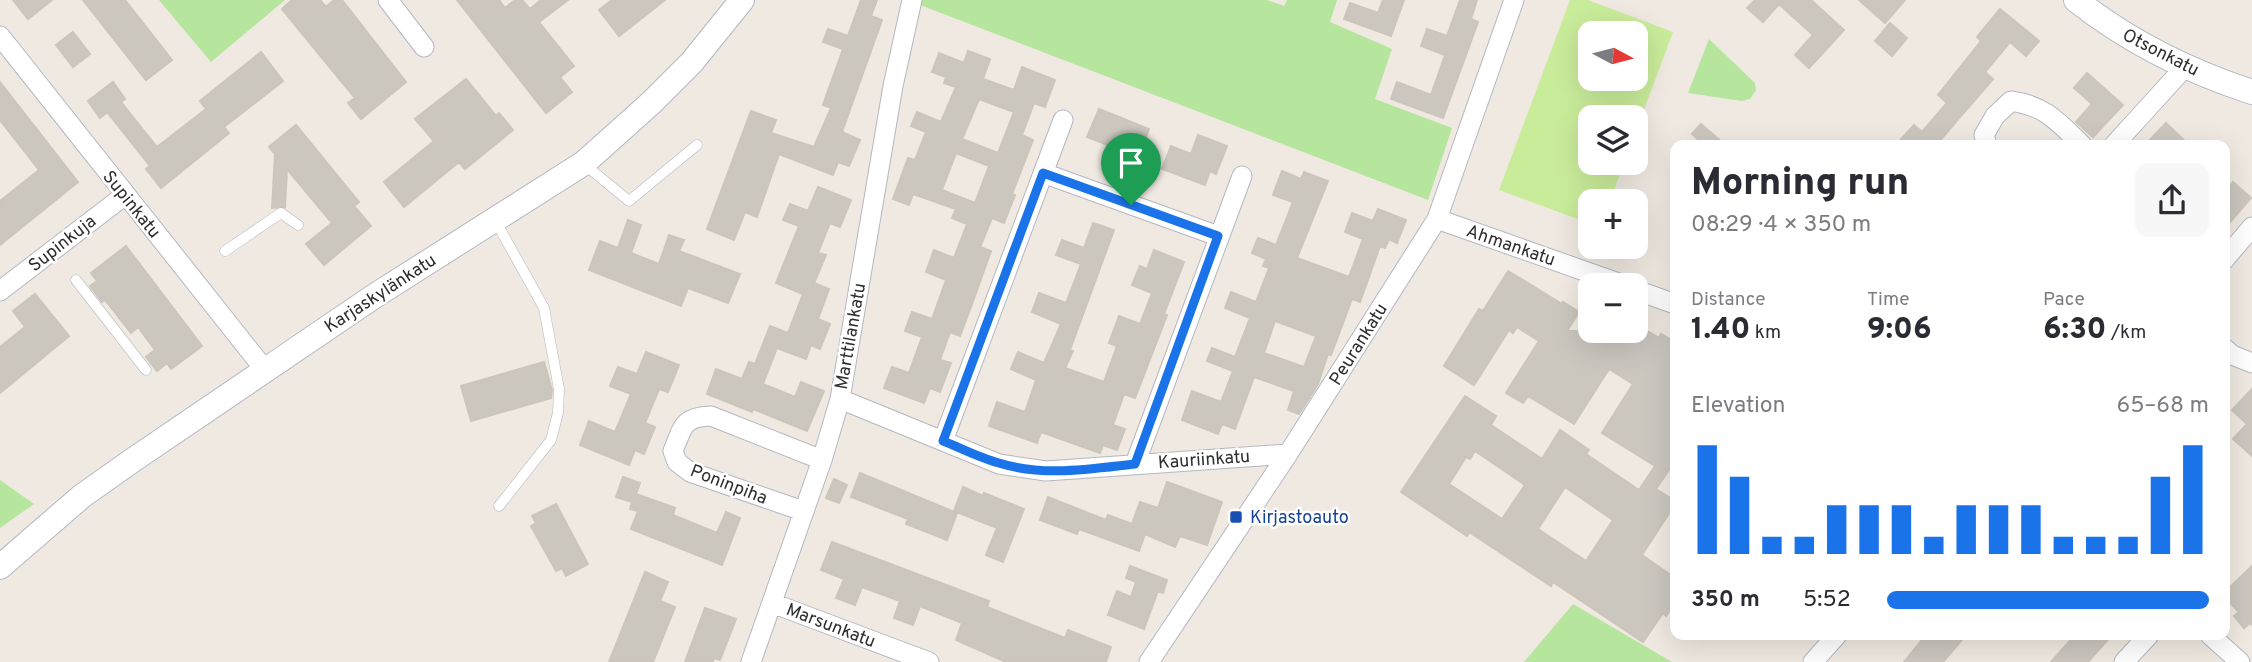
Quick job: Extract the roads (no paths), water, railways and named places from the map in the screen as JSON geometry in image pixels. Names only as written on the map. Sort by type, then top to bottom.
[{"type":"street","points":[[388,0],[424,47]]},
{"type":"street","name":"Karjaskylänkatu","points":[[0,567],[82,496],[376,295],[584,163],[692,62],[743,0]]},
{"type":"street","name":"Marttilankatu","points":[[751,662],[822,460],[840,399],[892,86],[912,0]]},
{"type":"street","name":"Peurankatu","points":[[1149,662],[1289,454],[1437,219],[1514,0]]},
{"type":"street","name":"Otsonkatu","points":[[2076,0],[2115,28],[2184,68],[2252,92]]},
{"type":"street","name":"Supinkatu","points":[[0,36],[265,370]]},
{"type":"street","points":[[2119,140],[2184,68]]},
{"type":"street","points":[[1986,140],[1984,135],[1995,116],[2011,101],[2031,104],[2047,112],[2077,140]]},
{"type":"street","points":[[943,441],[1063,120]]},
{"type":"street","points":[[1043,173],[1218,236]]},
{"type":"street","points":[[1135,464],[1242,176]]},
{"type":"street","name":"Supinkuja","points":[[0,291],[125,195]]},
{"type":"street","name":"Ahmankatu","points":[[1437,219],[1590,273]]},
{"type":"street","points":[[2230,253],[2252,227]]},
{"type":"street","points":[[1648,294],[1670,301]]},
{"type":"street","points":[[2230,353],[2252,363]]},
{"type":"street","name":"Kauriinkatu","points":[[840,399],[999,464],[1036,470],[1083,470],[1289,454]]},
{"type":"street","name":"Poninpiha","points":[[803,511],[691,472],[677,462],[673,451],[684,425],[694,416],[711,416],[822,460]]},
{"type":"street","name":"Marsunkatu","points":[[772,603],[929,662]]},
{"type":"street","points":[[1813,662],[1833,640]]},
{"type":"street","points":[[2124,662],[2144,640]]},
{"type":"street","points":[[2216,640],[2240,662]]},
{"type":"lane","points":[[584,163],[629,201],[697,145]]},
{"type":"lane","points":[[225,251],[281,213],[298,225]]},
{"type":"lane","points":[[494,220],[544,308],[559,389],[558,413],[551,440],[499,506]]},
{"type":"lane","points":[[76,280],[146,370]]},
{"type":"place","name":"Kirjastoauto","points":[[1236,517]]}]
